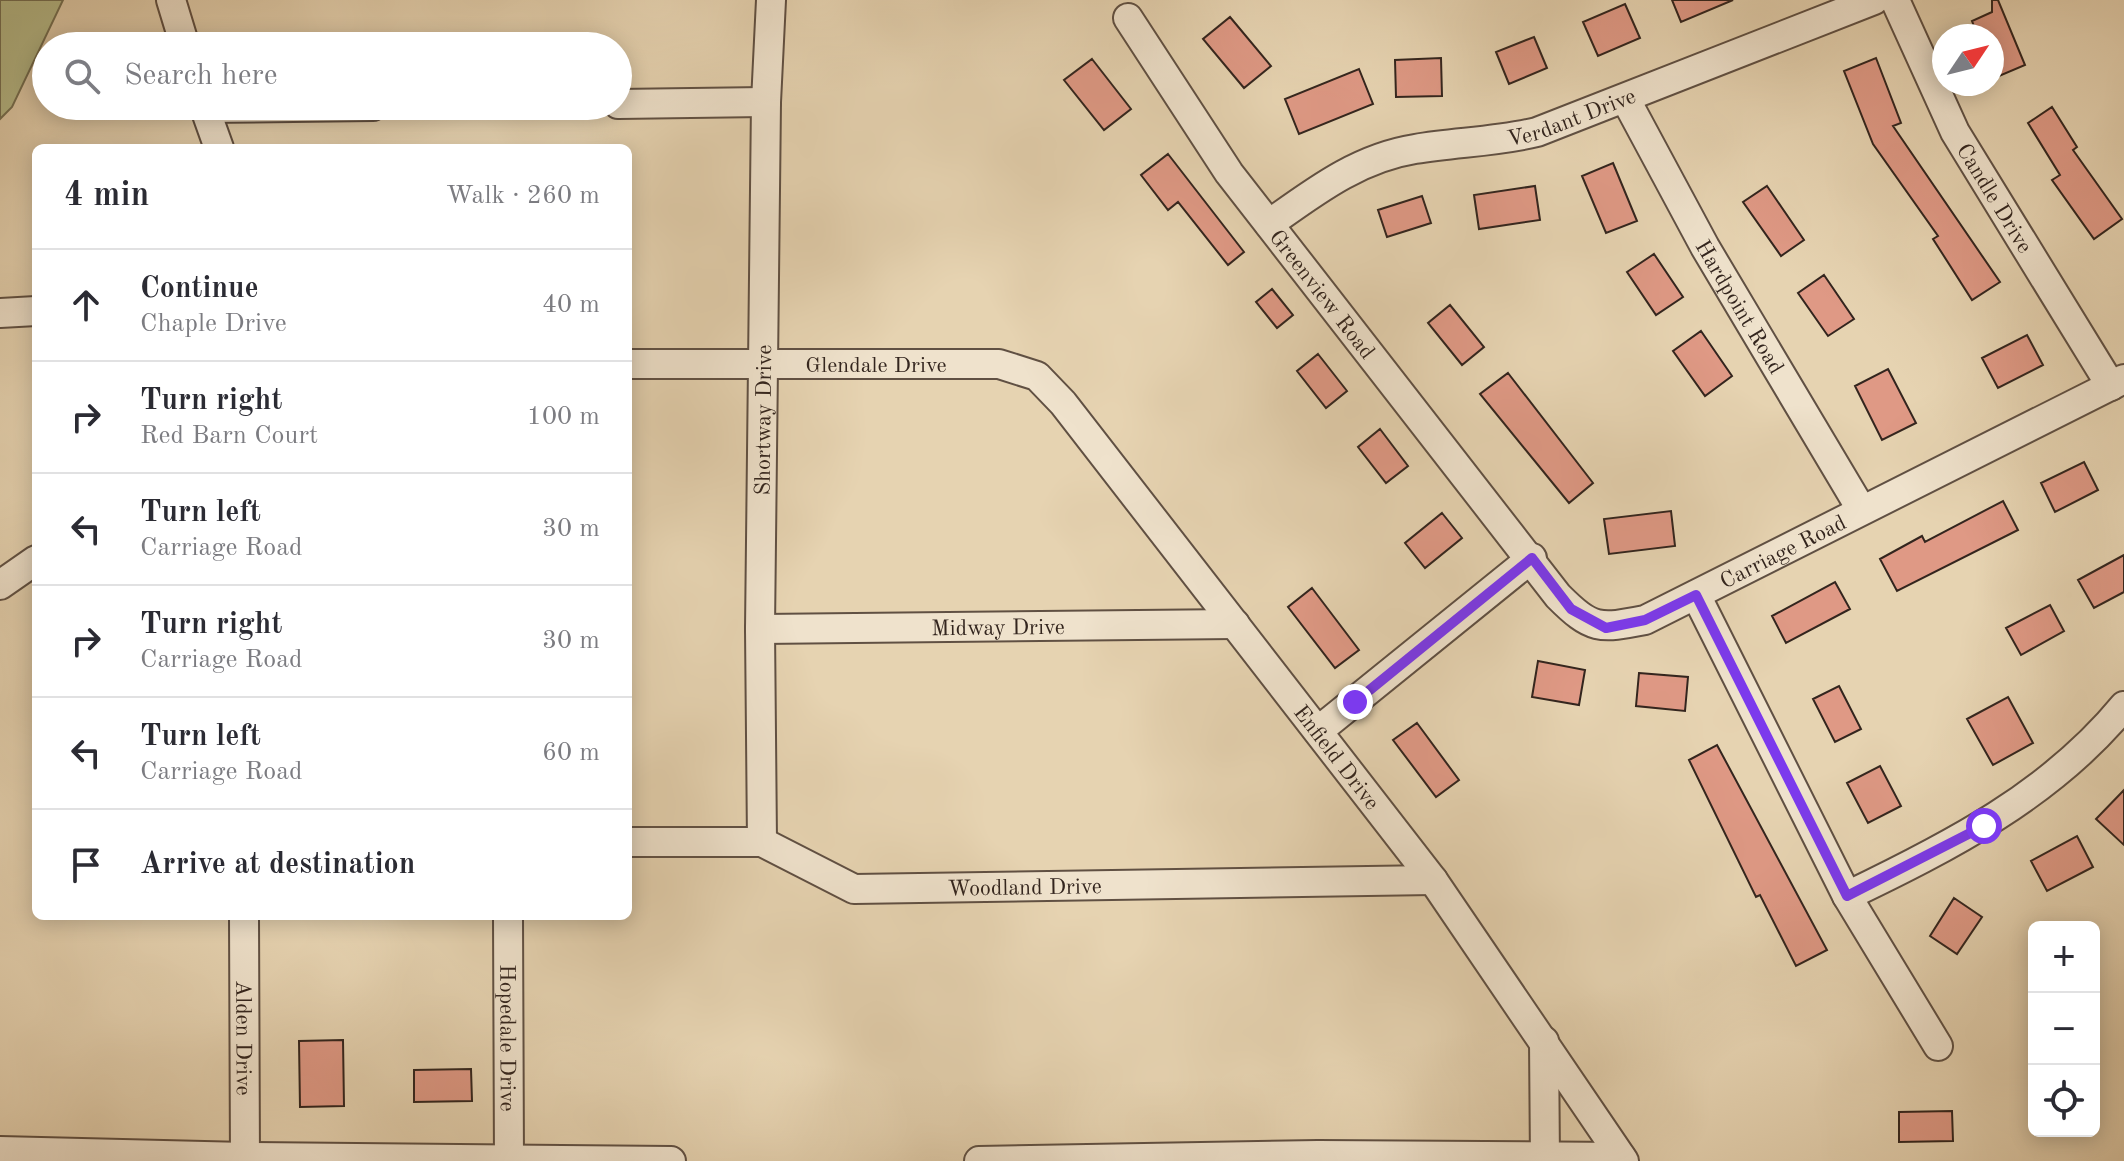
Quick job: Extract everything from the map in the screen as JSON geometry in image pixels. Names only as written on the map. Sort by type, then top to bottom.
[{"type":"street","points":[[171,0],[181,32]]},
{"type":"street","name":"Shortway Drive","points":[[762,842],[760,629],[766,102],[771,0]]},
{"type":"street","name":"Verdant Drive","points":[[1269,224],[1334,179],[1365,163],[1417,148],[1496,142],[1537,132],[1571,116],[1626,100],[1874,0]]},
{"type":"street","name":"Candle Drive","points":[[1895,0],[1955,132],[2117,383]]},
{"type":"street","name":"Greenview Road","points":[[1128,18],[1229,173],[1532,558]]},
{"type":"street","name":"Hardpoint Road","points":[[1626,100],[1705,247],[1861,509]]},
{"type":"street","points":[[632,104],[766,102]]},
{"type":"street","points":[[209,120],[218,144]]},
{"type":"street","points":[[0,313],[32,311]]},
{"type":"street","name":"Glendale Drive","points":[[632,364],[999,364],[1027,370]]},
{"type":"street","name":"Enfield Drive","points":[[1027,370],[1049,386],[1433,880],[1622,1159]]},
{"type":"street","name":"Carriage Road","points":[[1532,558],[1571,609],[1606,628],[1645,620],[2117,383]]},
{"type":"street","points":[[1318,731],[1532,558]]},
{"type":"street","points":[[0,585],[32,563]]},
{"type":"street","points":[[1696,595],[1847,896],[1938,1046]]},
{"type":"street","name":"Midway Drive","points":[[760,629],[1235,624]]},
{"type":"street","points":[[1847,896],[1984,826],[2080,755],[2124,706]]},
{"type":"street","name":"Woodland Drive","points":[[632,842],[762,842],[854,889],[1433,880]]},
{"type":"street","name":"Alden Drive","points":[[244,920],[245,1159]]},
{"type":"street","name":"Hopedale Drive","points":[[508,920],[509,1161]]},
{"type":"street","points":[[1544,1041],[1545,1159]]},
{"type":"street","points":[[0,1151],[245,1159],[671,1161]]},
{"type":"street","points":[[979,1161],[1622,1159]]},
{"type":"green space","points":[[0,0],[63,0],[48,32],[32,32],[32,65],[12,107],[0,119]]},
{"type":"building","points":[[1672,0],[1733,0],[1681,22]]},
{"type":"building","points":[[1992,0],[1998,0],[2025,65],[2004,74],[2004,24],[1973,24],[1972,21],[1992,12]]},
{"type":"building","points":[[1625,4],[1640,38],[1598,56],[1583,22]]},
{"type":"building","points":[[1230,17],[1271,66],[1244,88],[1203,39]]},
{"type":"building","points":[[1534,37],[1547,68],[1509,84],[1496,52]]},
{"type":"building","points":[[1441,58],[1442,96],[1396,97],[1395,60]]},
{"type":"building","points":[[1876,58],[1901,123],[1893,126],[2000,282],[1972,300],[1933,239],[1938,236],[1873,144],[1844,71]]},
{"type":"building","points":[[1092,59],[1131,109],[1104,130],[1064,80]]},
{"type":"building","points":[[1359,69],[1373,104],[1299,134],[1285,99]]},
{"type":"building","points":[[2052,107],[2077,147],[2073,150],[2122,219],[2094,239],[2052,180],[2060,175],[2028,123]]},
{"type":"building","points":[[1168,154],[1244,252],[1228,265],[1178,202],[1168,210],[1141,175]]},
{"type":"building","points":[[1613,163],[1637,221],[1606,233],[1582,176]]},
{"type":"building","points":[[1535,186],[1540,220],[1479,229],[1474,195]]},
{"type":"building","points":[[1767,186],[1804,240],[1781,256],[1743,202]]},
{"type":"building","points":[[1422,196],[1431,223],[1387,237],[1378,210]]},
{"type":"building","points":[[1654,254],[1683,297],[1656,315],[1627,272]]},
{"type":"building","points":[[1824,275],[1854,319],[1828,336],[1798,293]]},
{"type":"building","points":[[1272,289],[1293,315],[1277,328],[1256,302]]},
{"type":"building","points":[[1450,305],[1484,347],[1462,365],[1428,323]]},
{"type":"building","points":[[1701,331],[1732,376],[1705,396],[1673,351]]},
{"type":"building","points":[[2027,335],[2043,365],[1998,388],[1982,358]]},
{"type":"building","points":[[1318,354],[1347,391],[1326,408],[1297,371]]},
{"type":"building","points":[[1888,369],[1916,423],[1882,440],[1855,386]]},
{"type":"building","points":[[1508,373],[1593,483],[1569,503],[1480,394]]},
{"type":"building","points":[[1380,429],[1408,466],[1386,483],[1358,447]]},
{"type":"building","points":[[2084,462],[2098,490],[2055,512],[2041,483]]},
{"type":"building","points":[[2003,501],[2018,530],[1897,591],[1880,559],[1922,536],[1925,542]]},
{"type":"building","points":[[1671,511],[1675,546],[1609,554],[1604,519]]},
{"type":"building","points":[[1442,513],[1462,538],[1425,568],[1405,543]]},
{"type":"building","points":[[2124,555],[2124,592],[2094,608],[2078,580]]},
{"type":"building","points":[[1835,582],[1850,609],[1786,643],[1772,616]]},
{"type":"building","points":[[1312,588],[1359,650],[1335,668],[1288,607]]},
{"type":"building","points":[[2050,605],[2064,631],[2021,655],[2006,628]]},
{"type":"building","points":[[1538,661],[1585,670],[1579,705],[1532,697]]},
{"type":"building","points":[[1639,673],[1688,677],[1685,711],[1636,706]]},
{"type":"building","points":[[1839,686],[1861,729],[1835,742],[1813,699]]},
{"type":"building","points":[[2008,697],[2033,743],[1993,765],[1967,719]]},
{"type":"building","points":[[1417,723],[1459,780],[1436,797],[1393,740]]},
{"type":"building","points":[[1717,745],[1827,950],[1796,966],[1760,895],[1756,897],[1689,760]]},
{"type":"building","points":[[1880,766],[1901,806],[1868,823],[1847,783]]},
{"type":"building","points":[[2124,790],[2124,845],[2096,819]]},
{"type":"building","points":[[2077,836],[2093,867],[2047,891],[2031,861]]},
{"type":"building","points":[[1954,898],[1982,917],[1957,954],[1930,936]]},
{"type":"building","points":[[343,1040],[344,1106],[300,1107],[299,1041]]},
{"type":"building","points":[[471,1069],[472,1101],[414,1102],[414,1070]]},
{"type":"building","points":[[1952,1111],[1953,1141],[1899,1142],[1899,1112]]},
{"type":"route","points":[[1355,702],[1532,558],[1558,596],[1571,609],[1595,625],[1606,628],[1645,620],[1696,595],[1847,896],[1984,826]]}]
